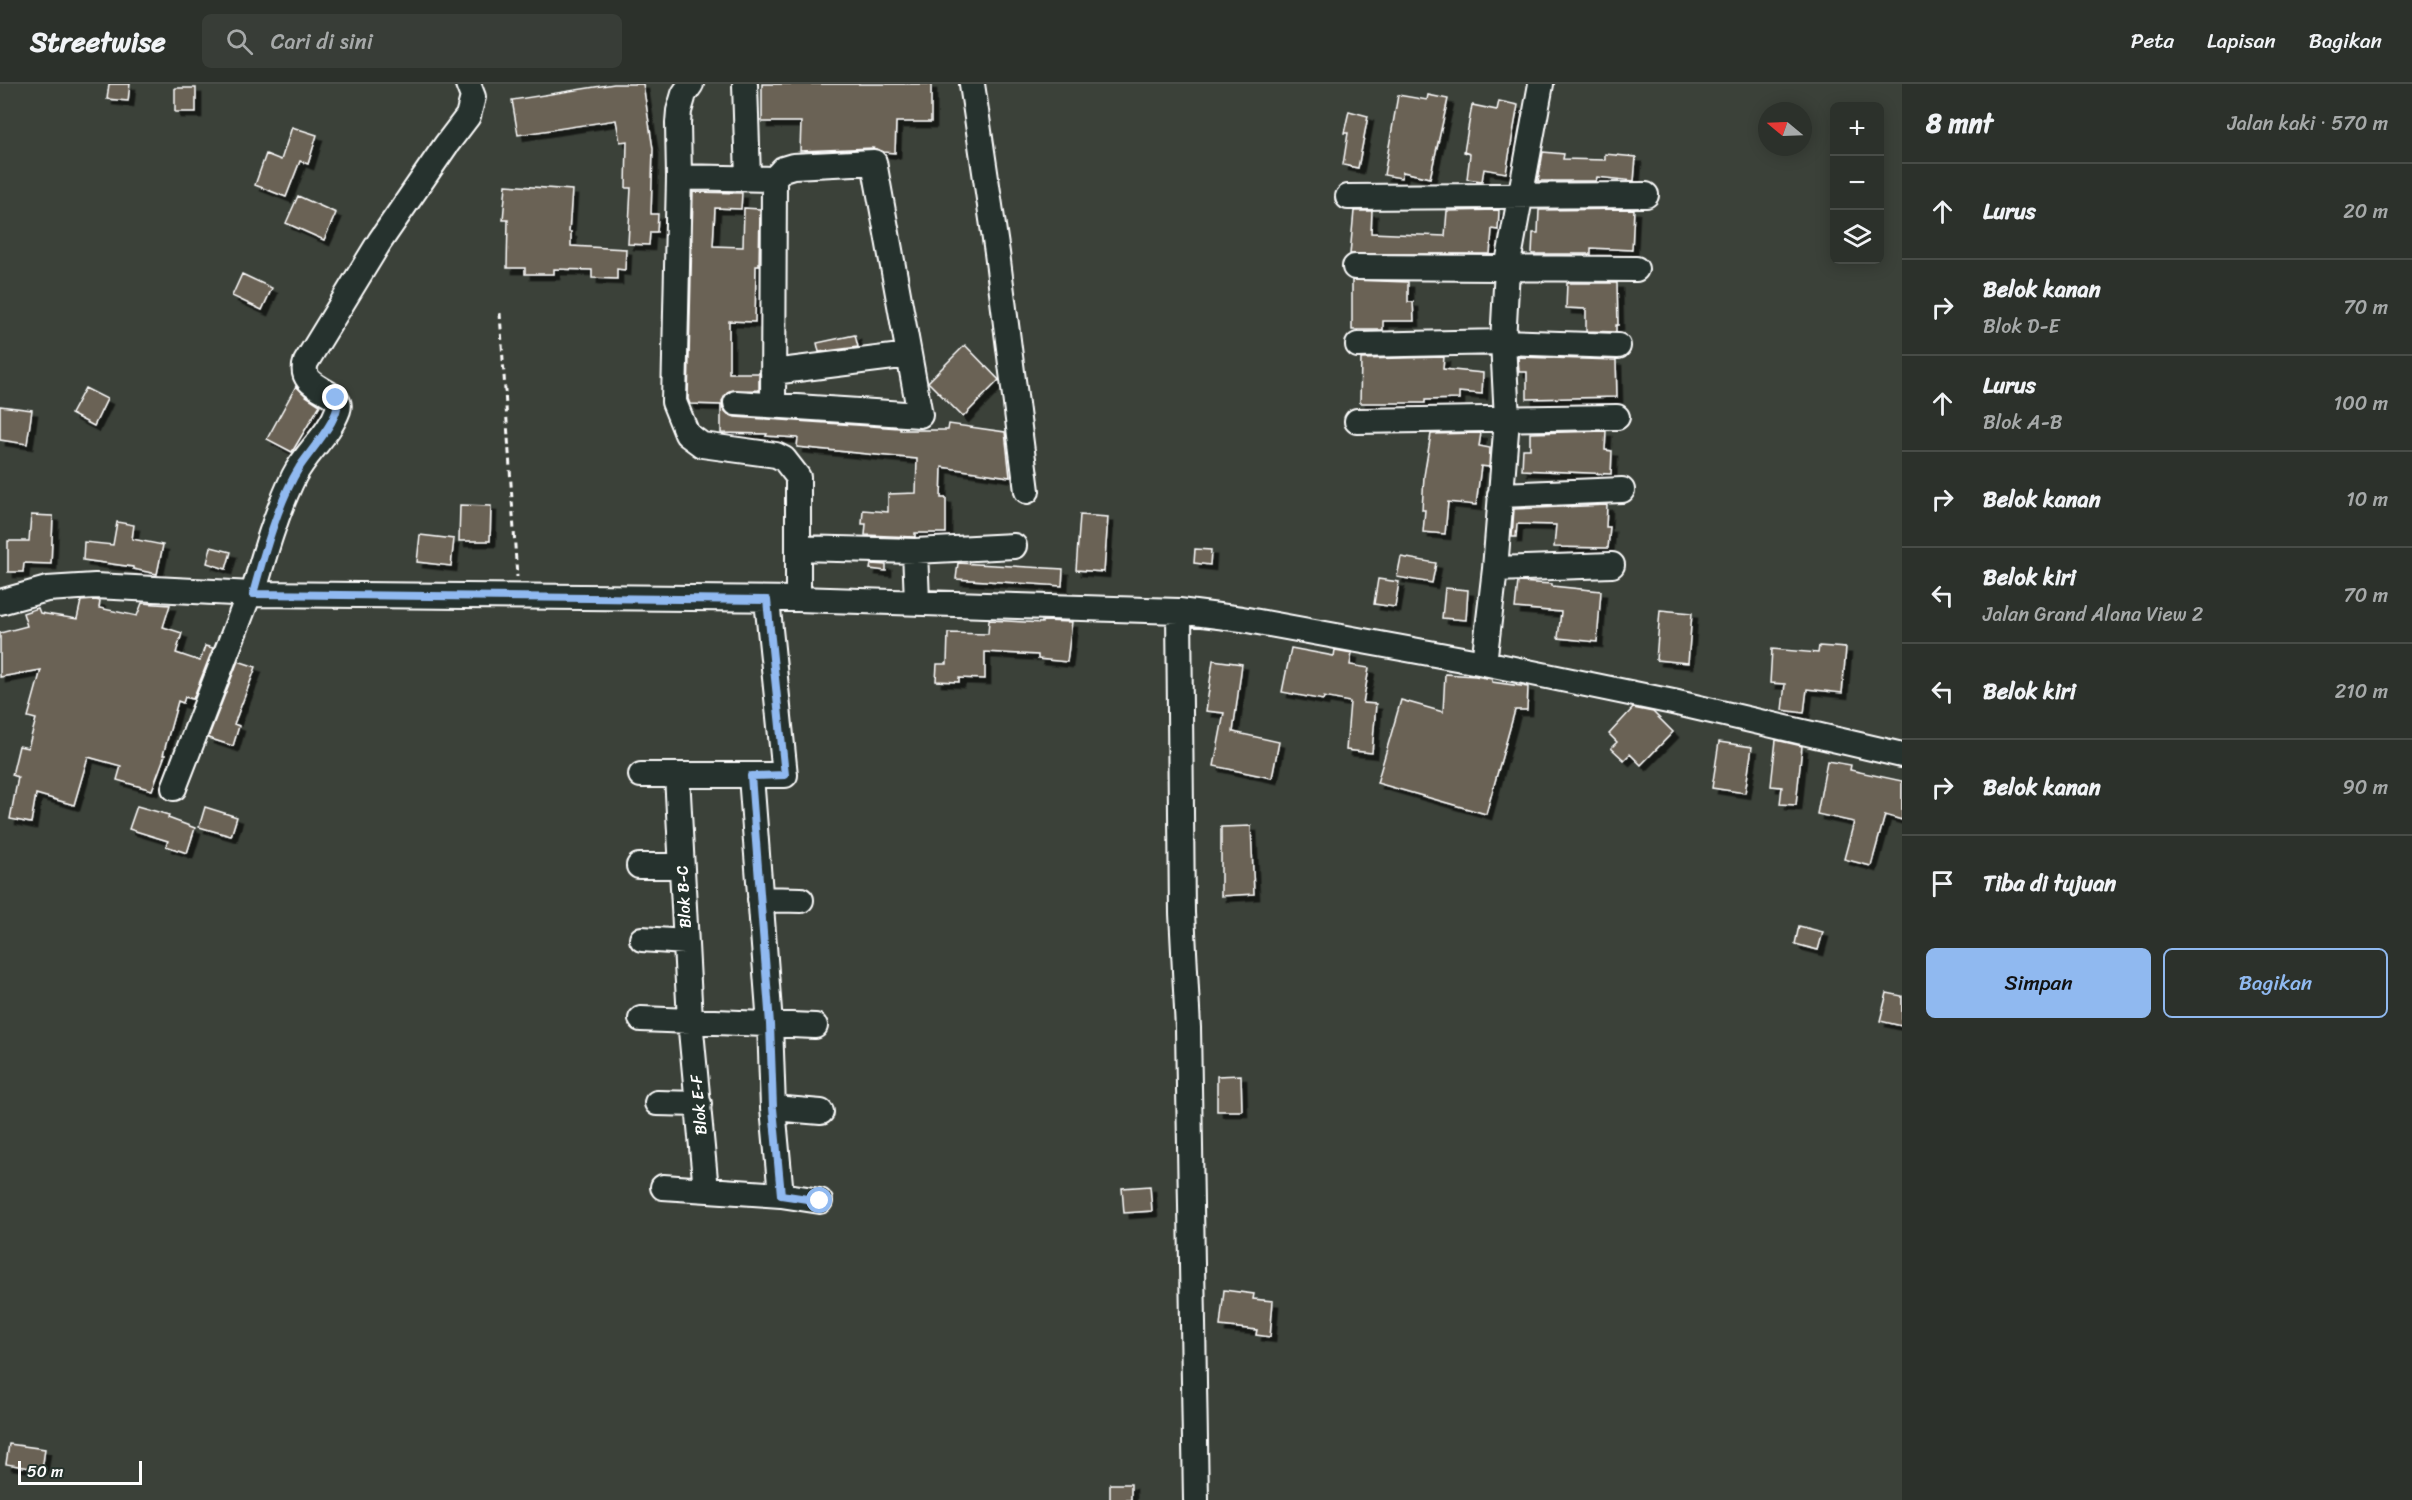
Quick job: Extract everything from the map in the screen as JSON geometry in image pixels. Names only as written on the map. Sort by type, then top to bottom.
[{"type":"street","points":[[174,788],[251,594],[294,476],[329,426],[338,409],[339,403],[336,398],[309,381],[305,372],[306,362],[380,241],[468,116],[473,97],[468,84]]},
{"type":"street","points":[[691,84],[684,94],[679,111],[674,402],[687,434],[702,445],[776,455],[784,459],[798,477],[798,599]]},
{"type":"street","points":[[745,84],[748,178]]},
{"type":"street","points":[[972,84],[997,253],[1027,491]]},
{"type":"street","points":[[1484,663],[1495,569],[1507,419],[1503,342],[1507,269],[1541,84]]},
{"type":"street","points":[[736,403],[920,415],[874,162],[793,166],[783,169],[774,179],[773,405]]},
{"type":"street","points":[[679,177],[774,179]]},
{"type":"street","points":[[1348,197],[1520,194],[1646,195]]},
{"type":"street","points":[[1354,267],[1636,269]]},
{"type":"street","points":[[1358,345],[1503,342],[1618,346]]},
{"type":"street","points":[[773,372],[909,355]]},
{"type":"street","points":[[1358,421],[1617,417]]},
{"type":"street","points":[[1500,495],[1622,490]]},
{"type":"street","points":[[799,549],[915,551],[1014,546]]},
{"type":"street","points":[[915,551],[918,601]]},
{"type":"street","points":[[1495,569],[1612,565]]},
{"type":"street","points":[[0,602],[48,589],[95,586],[251,594],[918,601],[1179,611],[1242,619],[1484,663],[1673,702],[1902,755]]},
{"type":"street","points":[[641,775],[785,775],[767,600]]},
{"type":"street","points":[[1179,611],[1182,913],[1188,1028],[1196,1500]]},
{"type":"street","name":"Blok B-C","points":[[677,775],[690,1020]]},
{"type":"street","points":[[751,776],[781,1195]]},
{"type":"street","points":[[639,866],[681,866]]},
{"type":"street","points":[[760,899],[801,900]]},
{"type":"street","points":[[642,939],[685,942]]},
{"type":"street","points":[[641,1019],[815,1026]]},
{"type":"street","name":"Blok E-F","points":[[690,1020],[706,1190]]},
{"type":"street","points":[[657,1103],[699,1104]]},
{"type":"street","points":[[773,1108],[821,1112]]},
{"type":"street","points":[[663,1187],[781,1195],[820,1201]]},
{"type":"path","points":[[500,313],[519,597]]},
{"type":"building","points":[[109,84],[130,84],[128,101],[107,99]]},
{"type":"building","points":[[614,84],[643,84],[653,149],[651,214],[658,214],[657,232],[650,232],[649,245],[628,244],[631,188],[626,188],[627,141],[620,142],[616,120],[518,135],[512,100]]},
{"type":"building","points":[[762,84],[931,84],[931,122],[896,122],[895,153],[873,148],[800,151],[801,122],[762,122]]},
{"type":"building","points":[[175,88],[196,88],[196,112],[175,112]]},
{"type":"building","points":[[1398,95],[1427,100],[1428,95],[1448,99],[1430,178],[1403,172],[1401,178],[1384,175]]},
{"type":"building","points":[[1499,101],[1518,105],[1506,173],[1484,169],[1482,181],[1467,179],[1470,154],[1464,152],[1472,105],[1497,110]]},
{"type":"building","points":[[1349,111],[1368,116],[1358,168],[1343,165],[1348,133],[1344,133]]},
{"type":"building","points":[[292,127],[317,135],[308,164],[300,161],[286,197],[255,185],[266,154],[281,160]]},
{"type":"building","points":[[1543,152],[1564,154],[1563,159],[1605,160],[1605,154],[1636,157],[1634,181],[1597,177],[1596,181],[1538,181]]},
{"type":"building","points":[[506,185],[572,190],[569,232],[571,232],[571,246],[626,249],[625,270],[617,269],[617,279],[592,278],[592,270],[554,269],[554,274],[525,274],[525,268],[507,268],[508,220],[503,220]]},
{"type":"building","points":[[693,192],[742,193],[741,209],[715,208],[713,246],[743,247],[744,208],[760,209],[755,322],[729,321],[729,373],[759,373],[759,390],[729,391],[722,401],[723,409],[728,414],[735,417],[900,428],[900,430],[948,430],[949,424],[1005,432],[1010,477],[942,467],[941,498],[946,498],[946,533],[915,533],[915,537],[865,535],[866,524],[862,524],[863,510],[888,512],[888,494],[916,493],[917,459],[797,447],[798,438],[766,436],[767,434],[721,433],[721,405],[690,404],[688,399]]},
{"type":"building","points":[[298,196],[336,213],[324,240],[286,223]]},
{"type":"building","points":[[1634,209],[1632,250],[1591,248],[1591,254],[1532,254],[1533,233],[1538,233],[1539,210]]},
{"type":"building","points":[[1499,210],[1498,230],[1492,229],[1490,254],[1350,254],[1354,211],[1372,211],[1371,233],[1445,236],[1447,211]]},
{"type":"building","points":[[242,274],[272,288],[262,310],[232,296]]},
{"type":"building","points":[[1352,280],[1408,282],[1408,302],[1413,302],[1414,321],[1383,321],[1383,330],[1352,330]]},
{"type":"building","points":[[1567,283],[1617,283],[1618,325],[1616,325],[1616,332],[1586,331],[1586,309],[1566,308]]},
{"type":"building","points":[[855,335],[858,347],[819,352],[817,343]]},
{"type":"building","points":[[965,345],[999,380],[963,417],[928,382]]},
{"type":"building","points":[[1444,357],[1443,369],[1483,373],[1482,394],[1459,392],[1459,399],[1425,400],[1425,403],[1360,403],[1361,359]]},
{"type":"building","points":[[1518,357],[1616,360],[1617,397],[1527,399],[1527,372],[1519,372]]},
{"type":"building","points":[[296,386],[320,405],[292,452],[267,439]]},
{"type":"building","points":[[85,388],[107,399],[94,426],[71,414]]},
{"type":"building","points":[[0,406],[32,410],[27,444],[0,440]]},
{"type":"building","points":[[1606,431],[1605,450],[1612,451],[1611,474],[1522,470],[1523,449],[1530,449],[1530,433]]},
{"type":"building","points":[[1481,433],[1479,446],[1490,448],[1489,467],[1481,466],[1476,505],[1448,502],[1445,534],[1423,532],[1424,476],[1431,434]]},
{"type":"building","points":[[460,505],[491,506],[490,541],[459,541]]},
{"type":"building","points":[[1607,505],[1606,527],[1610,527],[1608,548],[1554,547],[1556,525],[1517,524],[1516,537],[1512,537],[1514,509]]},
{"type":"building","points":[[31,515],[53,516],[51,564],[24,563],[23,572],[8,572],[8,541],[29,541]]},
{"type":"building","points":[[1080,515],[1108,517],[1104,572],[1076,570]]},
{"type":"building","points":[[117,522],[134,525],[132,539],[163,545],[157,574],[133,569],[133,567],[83,560],[84,542],[113,545]]},
{"type":"building","points":[[420,535],[454,539],[451,566],[417,562]]},
{"type":"building","points":[[211,547],[231,552],[226,569],[207,563]]},
{"type":"building","points":[[1195,549],[1211,550],[1210,565],[1194,563]]},
{"type":"building","points":[[1401,557],[1436,563],[1432,583],[1397,577]]},
{"type":"building","points":[[958,563],[1063,569],[1062,586],[956,579]]},
{"type":"building","points":[[871,564],[886,565],[886,571],[870,569]]},
{"type":"building","points":[[1378,579],[1399,582],[1395,607],[1374,604]]},
{"type":"building","points":[[1518,582],[1601,591],[1597,642],[1558,638],[1561,612],[1515,608]]},
{"type":"building","points":[[1445,588],[1468,590],[1466,620],[1442,618]]},
{"type":"building","points":[[81,601],[100,601],[99,608],[137,616],[142,603],[170,605],[163,627],[182,633],[176,653],[200,661],[205,646],[213,648],[193,699],[185,697],[183,703],[178,701],[163,755],[165,755],[152,790],[117,780],[121,766],[88,757],[74,805],[36,794],[31,823],[10,819],[18,777],[12,775],[19,746],[28,748],[36,719],[28,717],[41,670],[0,677],[0,633],[27,626],[23,613],[38,608],[40,613],[77,619]]},
{"type":"building","points":[[1660,610],[1692,613],[1688,663],[1656,660]]},
{"type":"building","points":[[989,620],[1072,622],[1067,662],[1038,659],[1038,655],[985,652],[985,679],[959,678],[959,682],[936,681],[937,664],[947,664],[948,633],[988,634]]},
{"type":"building","points":[[1819,646],[1846,648],[1842,693],[1807,689],[1804,713],[1782,710],[1785,684],[1770,683],[1772,649],[1818,653]]},
{"type":"building","points":[[1291,648],[1334,656],[1335,650],[1352,653],[1350,665],[1369,668],[1363,703],[1376,704],[1372,753],[1346,750],[1350,702],[1324,697],[1323,700],[1282,692]]},
{"type":"building","points":[[1213,660],[1242,664],[1233,732],[1279,742],[1272,778],[1214,766],[1224,713],[1206,711]]},
{"type":"building","points":[[238,661],[256,667],[234,724],[239,726],[233,746],[208,738]]},
{"type":"building","points":[[1445,674],[1475,676],[1492,679],[1492,682],[1528,687],[1527,710],[1515,710],[1486,814],[1377,783],[1401,700],[1443,712]]},
{"type":"building","points":[[1633,708],[1653,712],[1673,732],[1641,765],[1630,754],[1624,760],[1611,748],[1617,742],[1609,734]]},
{"type":"building","points":[[1776,740],[1802,746],[1796,805],[1780,804],[1782,787],[1771,786]]},
{"type":"building","points":[[1719,742],[1752,747],[1745,793],[1712,788]]},
{"type":"building","points":[[1827,761],[1851,765],[1850,770],[1902,781],[1902,820],[1885,815],[1871,866],[1844,859],[1854,822],[1817,814]]},
{"type":"building","points":[[137,806],[169,815],[168,818],[195,828],[187,853],[166,846],[168,841],[129,829]]},
{"type":"building","points":[[205,807],[237,817],[231,836],[199,827]]},
{"type":"building","points":[[1251,826],[1254,894],[1221,896],[1221,827]]},
{"type":"building","points":[[1799,926],[1823,932],[1818,950],[1795,944]]},
{"type":"building","points":[[1887,993],[1902,996],[1902,1026],[1880,1021]]},
{"type":"building","points":[[1241,1075],[1242,1111],[1217,1111],[1217,1076]]},
{"type":"building","points":[[1150,1186],[1152,1211],[1124,1213],[1122,1188]]},
{"type":"building","points":[[1224,1290],[1254,1294],[1253,1299],[1273,1301],[1270,1337],[1256,1335],[1257,1330],[1220,1326]]},
{"type":"building","points":[[9,1444],[45,1449],[42,1470],[6,1464]]},
{"type":"building","points":[[1110,1484],[1131,1484],[1131,1500],[1110,1500]]},
{"type":"route","points":[[336,398],[339,403],[338,409],[329,426],[294,476],[263,558],[253,594],[767,600],[785,775],[751,776],[770,1024],[773,1108],[781,1195],[820,1201]]}]
